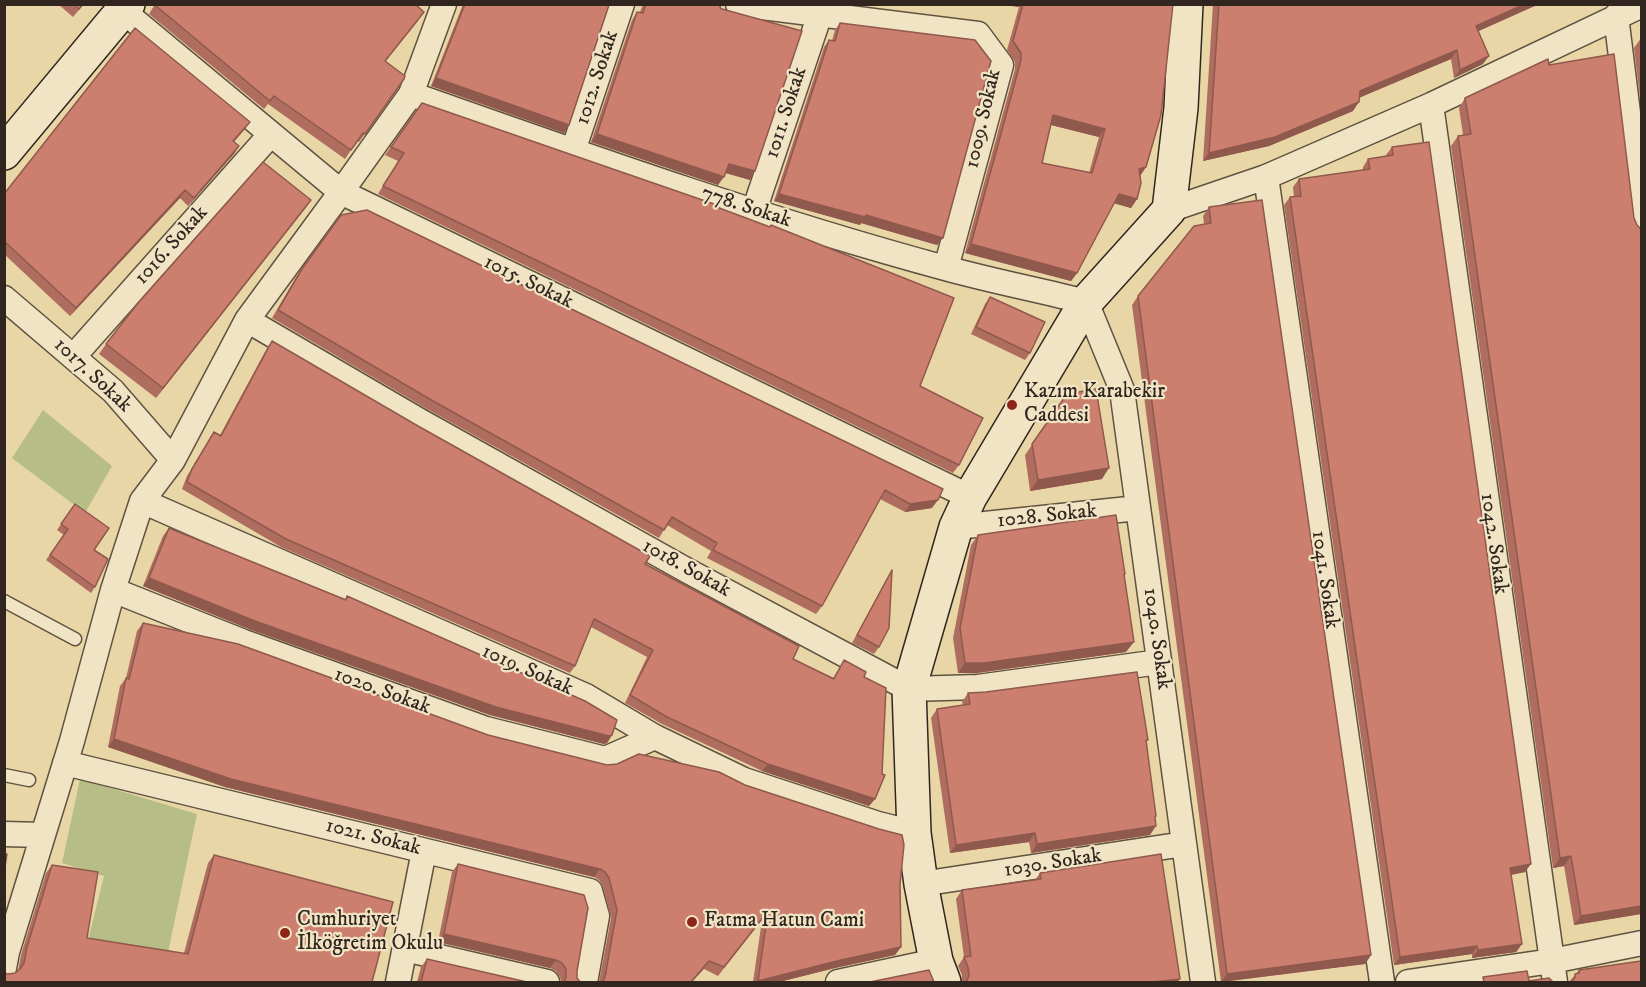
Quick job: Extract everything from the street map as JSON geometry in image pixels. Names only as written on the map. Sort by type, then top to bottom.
[{"type":"main road","points":[[940,972],[921,884],[914,833],[909,689],[956,527],[970,498],[1086,302],[1169,210],[1181,108],[1186,4]]},
{"type":"main road","points":[[4,153],[125,8]]},
{"type":"street","points":[[4,968],[65,763],[113,590],[142,501],[173,460],[247,320],[411,94],[444,4]]},
{"type":"street","name":"1012. Sokak","points":[[573,151],[622,4]]},
{"type":"street","name":"1009. Sokak","points":[[738,4],[978,34],[1001,65],[946,268]]},
{"type":"street","points":[[1169,210],[1266,177],[1431,105],[1641,5]]},
{"type":"street","name":"1015. Sokak","points":[[125,8],[270,134],[341,192],[970,498]]},
{"type":"street","name":"1011. Sokak","points":[[754,212],[820,14]]},
{"type":"street","points":[[1616,16],[1641,226]]},
{"type":"street","name":"778. Sokak","points":[[411,94],[754,212],[946,268],[1086,302]]},
{"type":"street","name":"1042. Sokak","points":[[1431,105],[1554,972]]},
{"type":"street","name":"1016. Sokak","points":[[73,357],[270,134]]},
{"type":"street","name":"1041. Sokak","points":[[1266,177],[1382,982]]},
{"type":"street","name":"1017. Sokak","points":[[4,298],[113,391],[173,460]]},
{"type":"street","name":"1040. Sokak","points":[[1086,302],[1122,390],[1203,982]]},
{"type":"street","name":"1018. Sokak","points":[[247,320],[420,421],[677,565],[909,689],[978,687],[1160,662]]},
{"type":"street","name":"1019. Sokak","points":[[142,501],[586,696],[655,737],[744,780],[878,824],[914,833]]},
{"type":"street","name":"1028. Sokak","points":[[956,527],[1138,508]]},
{"type":"street","name":"1020. Sokak","points":[[113,590],[244,642],[486,729],[605,759],[655,737]]},
{"type":"street","name":"1021. Sokak","points":[[65,763],[590,891],[597,916],[585,982]]},
{"type":"street","points":[[4,834],[43,835]]},
{"type":"street","name":"1030. Sokak","points":[[921,884],[1185,844]]},
{"type":"street","points":[[398,982],[424,851]]},
{"type":"street","points":[[1408,982],[1554,972],[1641,944]]},
{"type":"street","points":[[405,949],[547,982]]},
{"type":"street","points":[[838,982],[940,972]]},
{"type":"lane","points":[[4,601],[75,639]]},
{"type":"lane","points":[[4,775],[29,780]]},
{"type":"green space","points":[[43,410],[112,466],[85,513],[12,458]]},
{"type":"green space","points":[[80,779],[197,814],[166,962],[88,940],[104,876],[62,863]]},
{"type":"building","points":[[73,4],[83,4],[79,9]]},
{"type":"building","points":[[155,4],[415,4],[424,12],[385,61],[405,76],[404,79],[351,150],[274,96],[270,101]]},
{"type":"building","points":[[465,4],[609,5],[569,125],[436,78]]},
{"type":"building","points":[[646,4],[721,4],[722,9],[802,31],[755,171],[729,164],[724,177],[597,134],[637,12],[643,13]]},
{"type":"building","points":[[1023,4],[1173,4],[1161,115],[1146,167],[1139,169],[1141,183],[1137,199],[1119,194],[1077,273],[971,244],[1021,60],[1021,53],[1013,41]],"holes":[[[1053,115],[1105,129],[1092,173],[1042,163]]]},
{"type":"building","points":[[1219,4],[1525,4],[1476,26],[1489,56],[1460,70],[1457,50],[1360,91],[1359,102],[1275,137],[1209,153]]},
{"type":"building","points":[[840,23],[975,40],[991,61],[943,238],[866,215],[865,217],[779,194],[829,40],[835,41]]},
{"type":"building","points":[[135,28],[250,122],[233,141],[239,146],[194,198],[185,190],[76,308],[4,241],[4,194]]},
{"type":"building","points":[[1614,54],[1634,218],[1641,229],[1641,906],[1581,916],[1571,856],[1560,858],[1458,136],[1471,134],[1465,98],[1548,59],[1549,65]]},
{"type":"building","points":[[422,103],[714,204],[714,206],[770,227],[771,225],[954,298],[920,386],[983,418],[959,465],[383,186],[404,153],[391,147]]},
{"type":"building","points":[[1429,142],[1531,864],[1510,868],[1522,944],[1478,950],[1477,946],[1400,957],[1290,197],[1301,196],[1299,179],[1370,169],[1368,159],[1393,155],[1392,147]]},
{"type":"building","points":[[263,162],[311,200],[163,388],[106,344],[138,303]]},
{"type":"building","points":[[1262,200],[1371,955],[1227,974],[1138,296],[1194,226],[1211,223],[1209,207]]},
{"type":"building","points":[[367,210],[943,489],[938,500],[910,504],[885,490],[822,606],[713,550],[717,543],[672,517],[664,530],[433,401],[278,310],[302,269],[341,215]]},
{"type":"building","points":[[990,297],[1045,322],[1030,353],[976,327]]},
{"type":"building","points":[[272,341],[650,556],[645,564],[799,646],[793,659],[834,679],[844,660],[866,672],[864,677],[886,688],[882,774],[885,775],[875,799],[768,764],[667,717],[630,695],[653,650],[594,619],[575,666],[286,539],[187,482],[214,432],[221,436]]},
{"type":"building","points":[[1096,389],[1109,468],[1038,480],[1032,444],[1067,394]]},
{"type":"building","points":[[75,504],[109,528],[94,550],[108,559],[95,587],[50,555],[68,529],[61,524]]},
{"type":"building","points":[[1116,515],[1134,642],[984,663],[965,663],[960,628],[978,535]]},
{"type":"building","points":[[169,528],[346,600],[347,596],[585,701],[617,720],[612,735],[496,707],[255,621],[149,578]]},
{"type":"building","points":[[892,570],[889,628],[879,647],[857,635]]},
{"type":"building","points":[[143,623],[238,644],[488,735],[607,765],[617,764],[639,754],[719,772],[745,785],[902,835],[904,845],[900,884],[901,947],[758,981],[768,911],[724,967],[709,961],[691,982],[602,982],[605,977],[617,910],[609,878],[600,869],[231,779],[114,739],[126,678],[129,679]]},
{"type":"building","points":[[1137,672],[1148,740],[1146,740],[1156,826],[1037,844],[1035,833],[956,845],[937,709],[970,704],[968,693]]},
{"type":"building","points":[[4,854],[7,854],[4,873]]},
{"type":"building","points":[[1161,854],[1180,979],[1153,982],[966,982],[969,976],[964,957],[971,956],[962,890],[1041,879],[1040,873]]},
{"type":"building","points":[[214,855],[393,902],[372,982],[4,982],[4,973],[15,973],[24,963],[52,865],[98,872],[87,938],[188,954]]},
{"type":"building","points":[[458,864],[584,895],[588,908],[577,971],[577,978],[580,982],[564,982],[566,969],[556,960],[444,934]]},
{"type":"building","points":[[427,959],[527,982],[421,982]]},
{"type":"building","points":[[1641,961],[1641,982],[1571,982],[1579,970]]},
{"type":"building","points":[[929,970],[934,982],[870,982]]},
{"type":"building","points":[[1527,971],[1529,981],[1549,978],[1553,982],[1484,982],[1483,977]]},
{"type":"place","name":"Kazım Karabekir Caddesi","points":[[1012,405]]},
{"type":"place","name":"Fatma Hatun Cami","points":[[692,922]]},
{"type":"place","name":"Cumhuriyet İlköğretim Okulu","points":[[285,933]]}]
